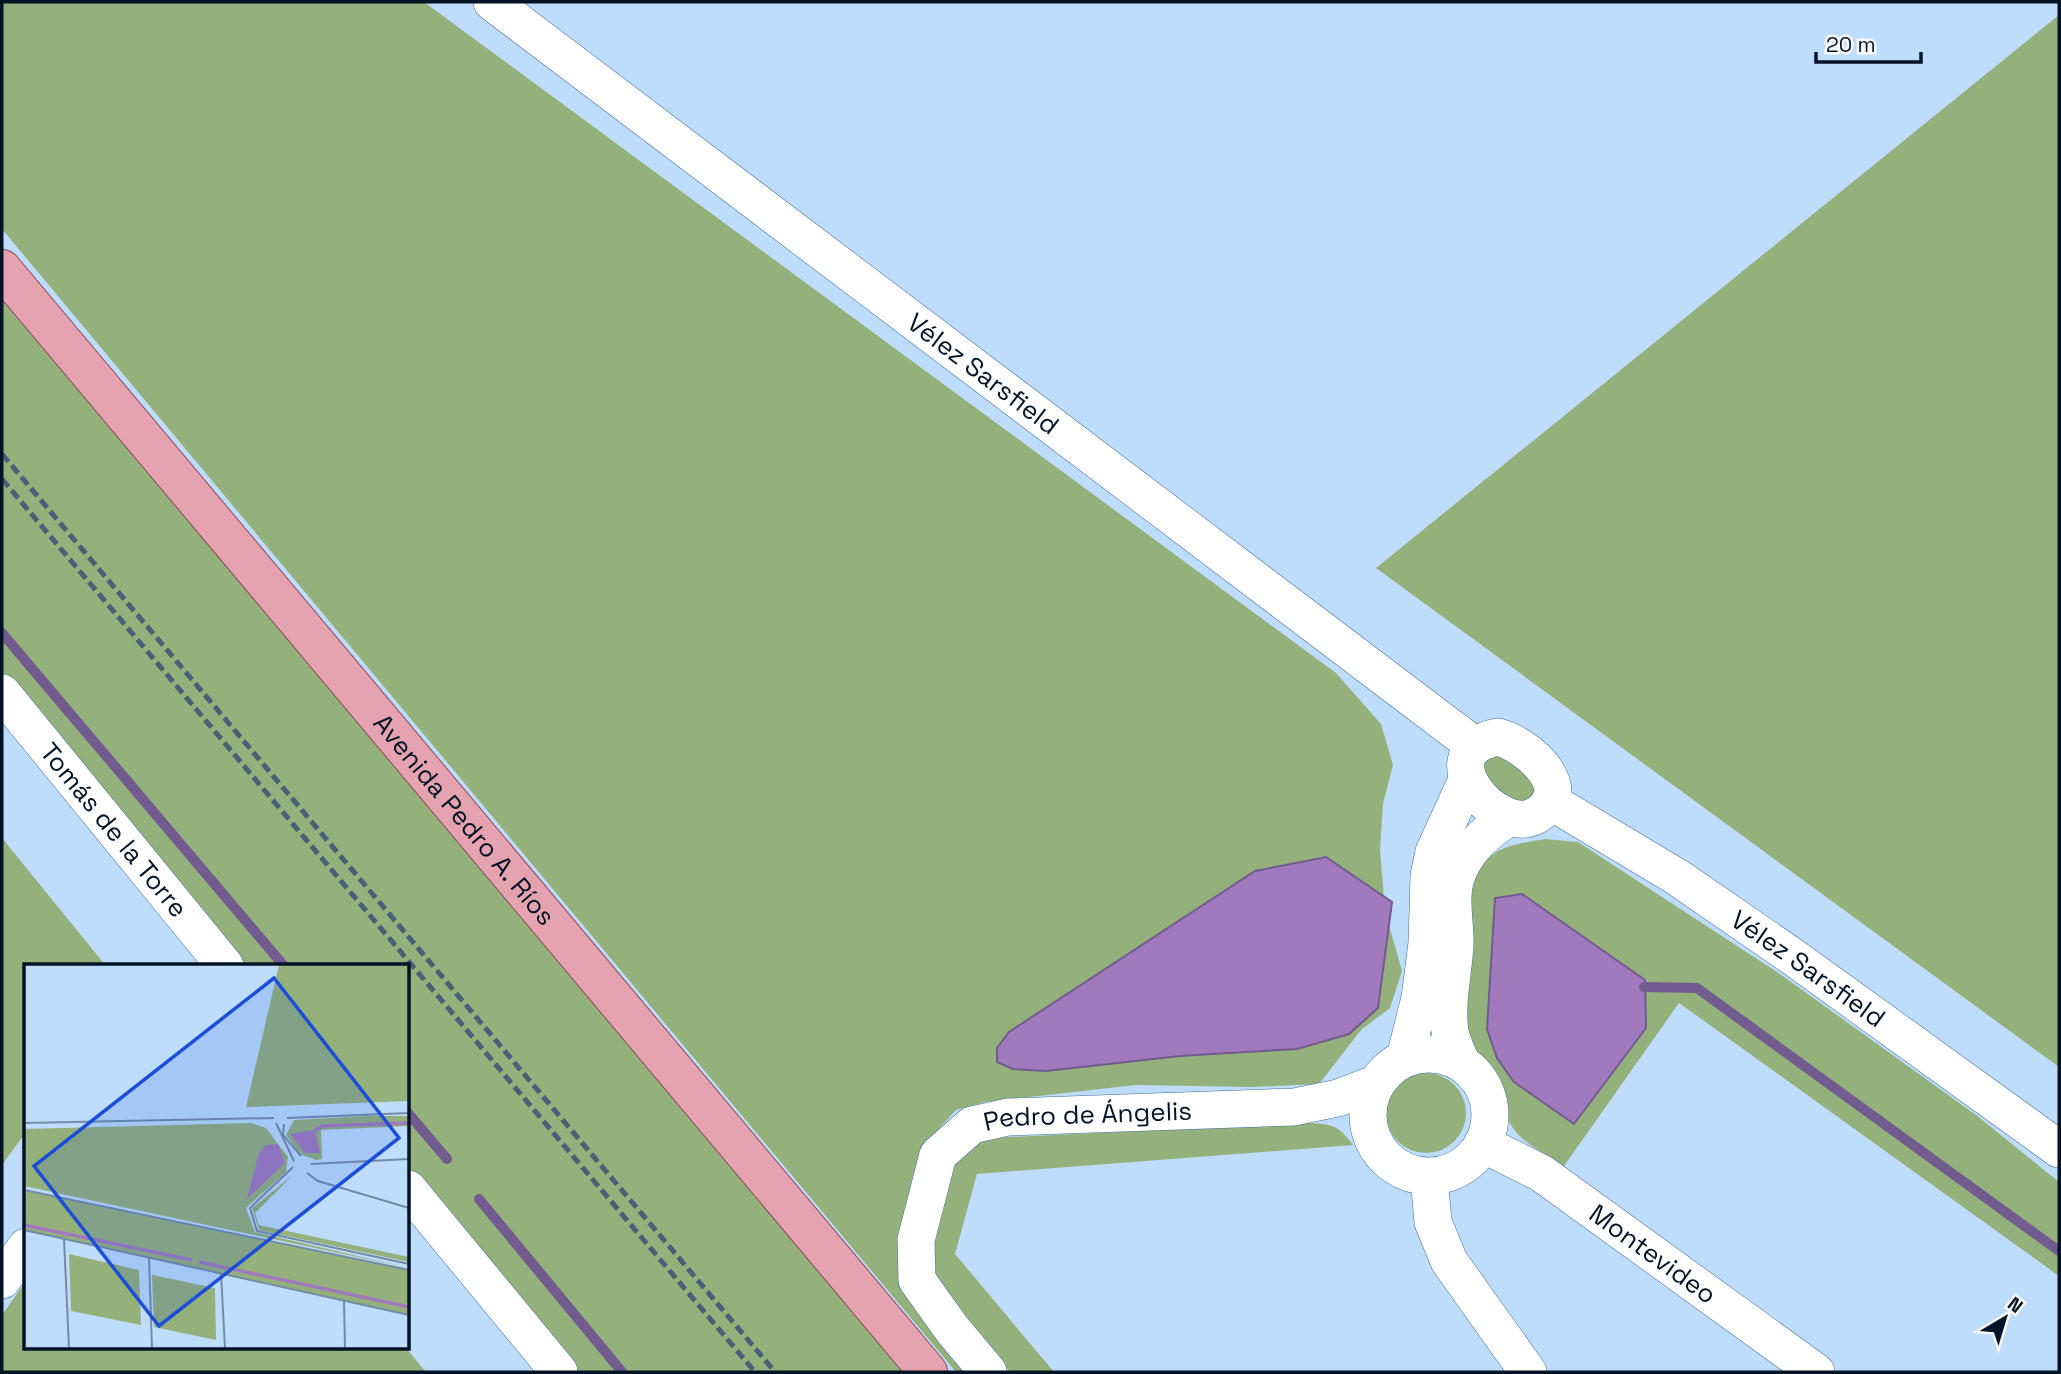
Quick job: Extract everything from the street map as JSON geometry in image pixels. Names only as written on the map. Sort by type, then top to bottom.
[{"type":"main road","name":"Avenida Pedro A. Ríos","points":[[2,269],[928,1372]]},
{"type":"street","name":"Vélez Sarsfield","points":[[492,2],[1475,746]]},
{"type":"street","name":"Tomás de la Torre","points":[[2,693],[223,964]]},
{"type":"street","points":[[1498,737],[1510,740],[1544,766],[1550,776],[1552,789],[1550,801],[1543,811],[1520,820],[1508,818],[1474,791],[1467,780],[1465,768],[1468,756],[1475,746],[1486,739],[1498,737]]},
{"type":"street","points":[[1405,1058],[1420,998],[1427,943],[1429,876],[1434,852],[1467,780]]},
{"type":"street","name":"Vélez Sarsfield","points":[[1550,801],[1687,884],[2059,1149]]},
{"type":"street","points":[[1461,1062],[1450,1033],[1455,943],[1454,890],[1457,874],[1468,852],[1482,837],[1508,818]]},
{"type":"street","points":[[1424,1053],[1443,1055],[1461,1062],[1475,1074],[1488,1099],[1490,1127],[1483,1144],[1474,1157],[1461,1168],[1446,1174],[1429,1177],[1410,1174],[1393,1165],[1380,1152],[1371,1135],[1367,1117],[1375,1084],[1388,1068],[1405,1058],[1424,1053]]},
{"type":"street","name":"Pedro de Ángelis","points":[[989,1372],[952,1329],[917,1280],[916,1240],[939,1155],[972,1125],[1008,1117],[1294,1107],[1338,1098],[1375,1084]]},
{"type":"street","name":"Pedro de Ángelis","points":[[1294,1107],[1338,1115],[1371,1135]]},
{"type":"street","name":"Montevideo","points":[[1483,1144],[1541,1173],[1816,1372]]},
{"type":"street","points":[[1429,1177],[1433,1222],[1449,1261],[1528,1372]]},
{"type":"street","points":[[410,1192],[548,1368]]},
{"type":"street","points":[[2,1280],[24,1250]]},
{"type":"green space","points":[[2,2],[424,2],[1336,673],[1381,724],[1393,765],[1383,804],[1380,850],[1385,911],[1402,971],[1390,1008],[1361,1030],[1319,1084],[1251,1087],[1136,1085],[985,1102],[956,1110],[925,1144],[899,1246],[976,1372],[956,1372],[2,229]]},
{"type":"green space","points":[[2059,15],[2059,1067],[1376,568]]},
{"type":"green space","points":[[2,269],[928,1372],[559,1372],[410,1191],[410,964],[223,964],[2,693]]},
{"type":"green space","points":[[1510,749],[1541,796],[1508,809],[1477,761]]},
{"type":"green space","points":[[2,838],[104,964],[24,964],[24,1135],[2,1165]]},
{"type":"green space","points":[[1545,839],[1578,842],[1780,974],[1976,1115],[2059,1182],[2059,1276],[1679,1003],[1564,1166],[1524,1140],[1509,1121],[1489,1068],[1468,1041],[1463,1029],[1464,957],[1471,894],[1482,866],[1498,851]]},
{"type":"green space","points":[[1426,1073],[1441,1076],[1454,1085],[1463,1098],[1466,1113],[1463,1128],[1454,1141],[1441,1150],[1426,1153],[1411,1150],[1398,1141],[1389,1128],[1386,1113],[1389,1098],[1398,1085],[1411,1076]]},
{"type":"green space","points":[[1309,1123],[1335,1127],[1353,1145],[977,1174],[955,1254],[1054,1372],[1010,1372],[933,1279],[929,1261],[952,1164],[966,1150],[987,1138]]},
{"type":"green space","points":[[24,1284],[24,1350],[408,1350],[426,1372],[2,1372],[2,1315]]},
{"type":"shaded area","points":[[1326,857],[1392,902],[1378,1008],[1349,1034],[1297,1049],[1180,1056],[1046,1071],[1013,1069],[997,1062],[997,1048],[1009,1032],[1255,871]]},
{"type":"shaded area","points":[[1522,894],[1645,980],[1646,1028],[1574,1124],[1514,1082],[1497,1058],[1487,1029],[1495,898]]},
{"type":"waterway","points":[[2,633],[282,964]]},
{"type":"waterway","points":[[1644,987],[1697,988],[2059,1251]]},
{"type":"waterway","points":[[410,1115],[447,1159]]},
{"type":"waterway","points":[[479,1199],[622,1372]]},
{"type":"railway","points":[[2,454],[775,1372]]},
{"type":"railway","points":[[2,479],[755,1372]]}]
